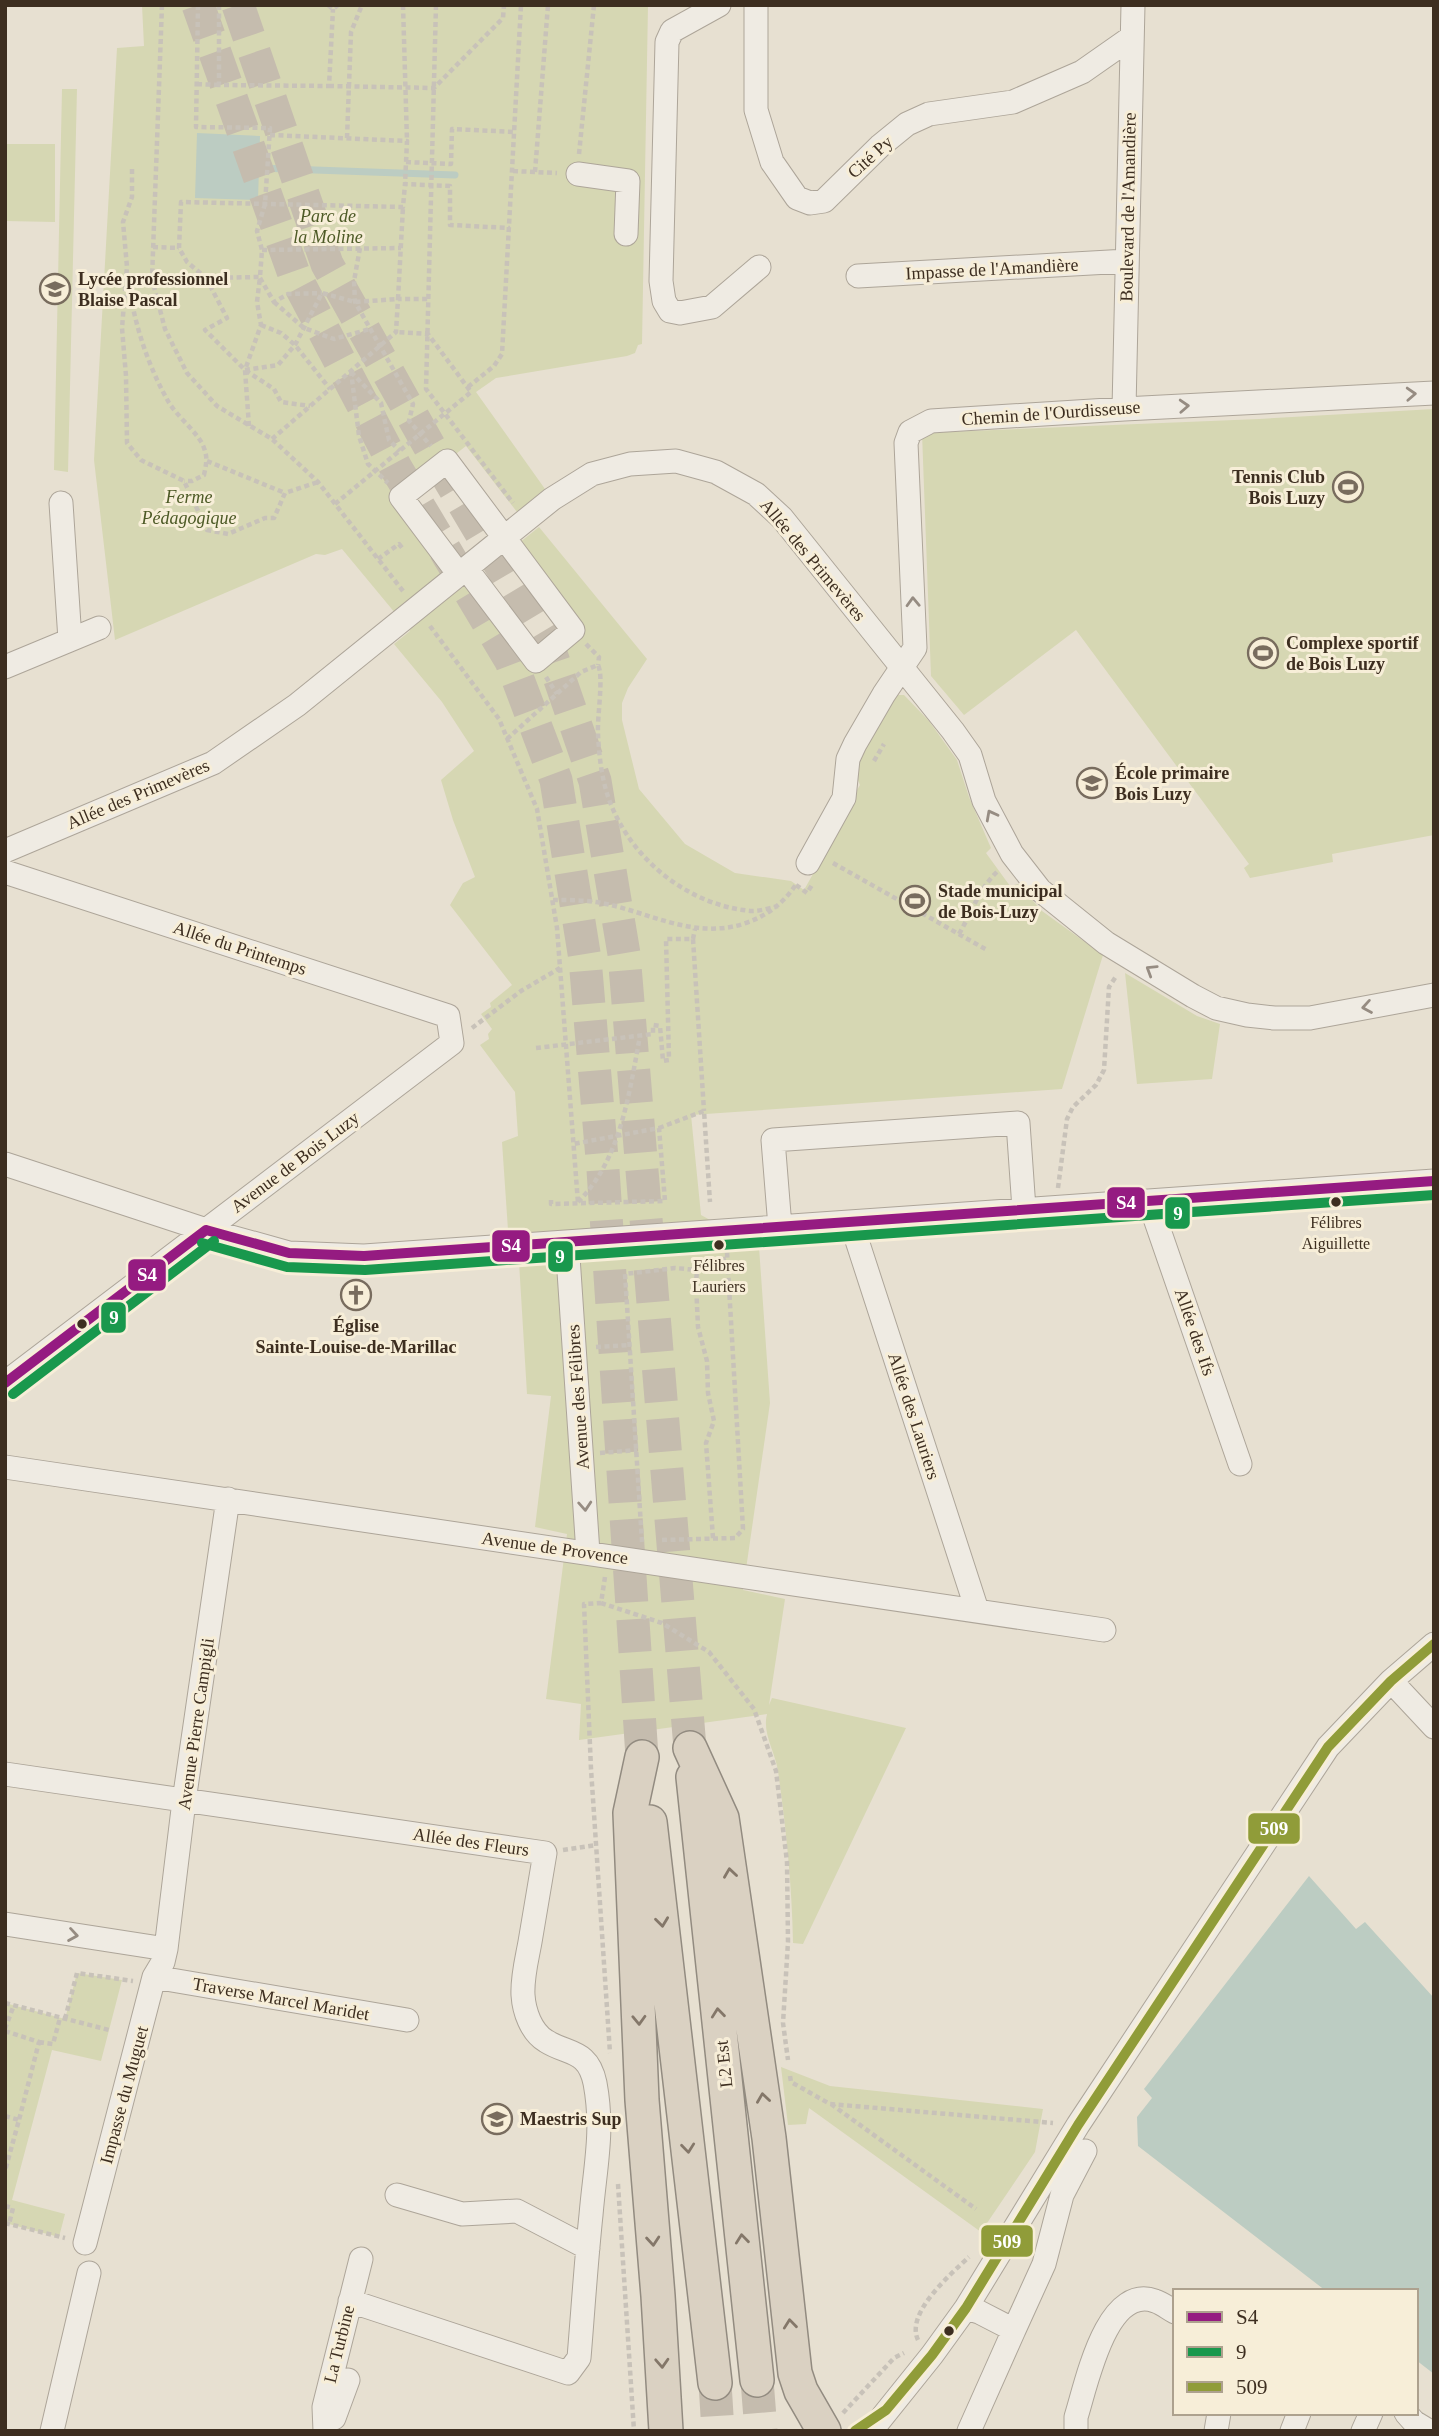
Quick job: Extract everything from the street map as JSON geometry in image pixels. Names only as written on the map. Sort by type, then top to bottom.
[{"type":"highway","name":"L2 Est","points":[[757,2380],[690,1748],[722,1818],[769,2138],[795,2373],[801,2391],[823,2429]]},
{"type":"highway","points":[[666,2431],[642,2099],[630,1813],[642,1757],[715,2383]]},
{"type":"street","points":[[719,5],[672,31],[667,42],[662,268],[664,301],[670,311],[680,313],[712,307],[759,267]]},
{"type":"street","name":"Cité Py","points":[[756,5],[756,110],[772,162],[797,198],[810,203],[824,201],[880,146],[907,124],[929,114],[1013,102],[1082,72],[1132,37]]},
{"type":"street","name":"Boulevard de l'Amandière","points":[[1124,408],[1133,5]]},
{"type":"street","points":[[578,174],[628,181],[626,234]]},
{"type":"street","name":"Impasse de l'Amandière","points":[[858,276],[1127,261]]},
{"type":"street","name":"Chemin de l'Ourdisseuse","points":[[903,666],[915,649],[906,443],[910,432],[931,421],[1124,408],[1434,393]]},
{"type":"street","points":[[447,461],[505,536],[573,630],[536,662],[401,497],[447,461]]},
{"type":"street","name":"Allée des Primevères","points":[[5,851],[213,763],[297,705],[552,499],[592,474],[630,464],[676,461],[716,472],[756,494],[782,518],[903,666],[970,755],[984,800],[1025,873],[1040,890],[1106,943],[1216,1008],[1247,1015],[1310,1018],[1434,995]]},
{"type":"street","points":[[61,503],[71,640]]},
{"type":"street","points":[[5,667],[99,628]]},
{"type":"street","points":[[816,858],[844,798],[848,759],[884,694],[903,666]]},
{"type":"street","name":"Allée du Printemps","points":[[5,872],[449,1016],[452,1043]]},
{"type":"street","name":"Avenue de Bois Luzy","points":[[5,1383],[452,1043]]},
{"type":"street","points":[[780,1227],[773,1140],[1017,1123],[1024,1209]]},
{"type":"street","points":[[5,1164],[206,1230],[289,1253],[364,1256],[1434,1181]]},
{"type":"street","name":"Allée des Ifs","points":[[1149,1200],[1240,1464]]},
{"type":"street","name":"Allée des Lauriers","points":[[851,1222],[977,1610]]},
{"type":"street","name":"Avenue des Félibres","points":[[567,1242],[589,1553]]},
{"type":"street","name":"Avenue de Provence","points":[[5,1466],[589,1553],[643,1551],[1104,1630]]},
{"type":"street","name":"Avenue Pierre Campigli","points":[[166,1949],[184,1801],[228,1499]]},
{"type":"street","points":[[871,2431],[966,2308],[1078,2125],[1328,1747],[1391,1681],[1434,1644]]},
{"type":"street","points":[[1391,1681],[1434,1727]]},
{"type":"street","name":"Allée des Fleurs","points":[[5,1774],[545,1853],[525,1973],[523,1995],[526,2011],[533,2027],[545,2040],[571,2050],[587,2063],[594,2078],[600,2110],[600,2150],[591,2213],[579,2358],[568,2373],[350,2301]]},
{"type":"street","points":[[5,1924],[166,1949]]},
{"type":"street","name":"Impasse du Muguet","points":[[85,2243],[153,1980],[163,1962],[166,1949]]},
{"type":"street","name":"Traverse Marcel Maridet","points":[[153,1980],[407,2020]]},
{"type":"street","points":[[969,2431],[1044,2264],[1062,2195],[1085,2151]]},
{"type":"street","points":[[397,2195],[462,2214],[517,2211],[588,2248]]},
{"type":"street","name":"La Turbine","points":[[325,2431],[324,2407],[360,2259]]},
{"type":"street","points":[[52,2431],[89,2273]]},
{"type":"street","points":[[1076,2431],[1076,2417],[1106,2328],[1116,2312],[1126,2305],[1146,2299],[1156,2301],[1173,2311]]},
{"type":"street","points":[[966,2308],[1014,2330]]},
{"type":"street","points":[[330,2431],[348,2379]]},
{"type":"street","points":[[855,2431],[886,2410]]},
{"type":"street","points":[[1363,2431],[1370,2415]]},
{"type":"street","points":[[1408,2415],[1429,2431]]},
{"type":"path","points":[[162,5],[152,279],[165,329],[187,373],[217,406],[272,439],[318,482],[390,575]]},
{"type":"path","points":[[198,5],[196,127],[270,128],[265,204],[257,230],[262,250],[257,302],[261,325],[246,370],[249,426]]},
{"type":"path","points":[[219,5],[219,85]]},
{"type":"path","points":[[348,138],[351,32],[362,5]]},
{"type":"path","points":[[396,332],[407,141],[403,5]]},
{"type":"path","points":[[436,5],[426,389],[518,509]]},
{"type":"path","points":[[197,84],[434,88],[503,18],[504,5]]},
{"type":"path","points":[[468,387],[494,366],[502,354],[521,5]]},
{"type":"path","points":[[535,172],[548,5]]},
{"type":"path","points":[[513,171],[578,174],[594,5]]},
{"type":"path","points":[[329,86],[333,6]]},
{"type":"path","points":[[406,162],[452,164],[452,129],[515,132]]},
{"type":"path","points":[[270,135],[407,141]]},
{"type":"path","points":[[127,267],[121,328],[126,376],[127,443],[141,460],[184,481],[192,481],[204,475],[207,461],[204,446],[169,402],[131,309],[123,222],[132,197],[132,169]]},
{"type":"path","points":[[405,184],[450,186],[450,225],[510,228]]},
{"type":"path","points":[[311,406],[282,402],[274,389],[246,370],[205,330],[227,318],[206,278],[187,262],[179,248],[181,202],[403,207]]},
{"type":"path","points":[[153,247],[179,248]]},
{"type":"path","points":[[262,250],[401,247]]},
{"type":"path","points":[[360,248],[354,281],[355,302],[413,404],[409,421],[420,435]]},
{"type":"path","points":[[206,278],[260,277]]},
{"type":"path","points":[[260,277],[274,302],[304,328],[334,339],[370,329]]},
{"type":"path","points":[[274,302],[288,295],[322,293],[355,302],[429,299]]},
{"type":"path","points":[[246,370],[278,365],[295,345],[322,293]]},
{"type":"path","points":[[261,325],[281,333],[295,345],[330,389]]},
{"type":"path","points":[[272,439],[396,332],[428,334],[471,393],[335,504]]},
{"type":"path","points":[[351,371],[381,403],[389,440],[400,451]]},
{"type":"path","points":[[351,371],[359,436],[368,464],[377,471]]},
{"type":"path","points":[[207,461],[285,493],[318,482]]},
{"type":"path","points":[[184,481],[207,530],[228,534],[265,518],[274,518],[285,493]]},
{"type":"path","points":[[378,559],[399,544],[402,550]]},
{"type":"path","points":[[416,608],[499,719],[537,809],[561,968],[578,1203]]},
{"type":"path","points":[[507,738],[581,672],[598,665],[601,671],[597,706],[598,735],[610,801],[623,828],[642,856],[665,877],[694,894],[723,905],[753,911],[778,906]]},
{"type":"path","points":[[871,766],[885,742]]},
{"type":"path","points":[[552,900],[595,902],[695,929],[730,928],[761,918],[778,906],[796,885],[807,893],[816,858],[988,950]]},
{"type":"path","points":[[959,934],[988,880],[1001,868],[1013,884],[1025,873]]},
{"type":"path","points":[[695,929],[693,939],[710,1202]]},
{"type":"path","points":[[536,1048],[653,1034],[653,1025],[660,1026],[663,1061],[669,1060],[666,939],[693,939]]},
{"type":"path","points":[[475,1026],[521,991],[561,968]]},
{"type":"path","points":[[1056,1207],[1067,1119],[1073,1107],[1096,1084],[1104,1069],[1109,987]]},
{"type":"path","points":[[578,1203],[594,1186],[607,1165],[628,1103],[640,1036]]},
{"type":"path","points":[[573,1144],[659,1128],[704,1111]]},
{"type":"path","points":[[551,1200],[551,1204],[665,1201],[659,1128]]},
{"type":"path","points":[[726,1231],[743,1529],[735,1538],[713,1538],[643,1551],[625,1274],[675,1268],[697,1270],[727,1258]]},
{"type":"path","points":[[697,1270],[698,1327],[707,1361],[708,1393],[714,1421],[706,1443],[713,1538]]},
{"type":"path","points":[[589,1348],[630,1345]]},
{"type":"path","points":[[596,1453],[637,1450]]},
{"type":"path","points":[[601,1602],[663,1623],[709,1652],[754,1709],[776,1771],[787,1862],[788,1942],[783,2023],[791,2082],[830,2104],[976,2209]]},
{"type":"path","points":[[545,1853],[596,1845]]},
{"type":"path","points":[[13,2006],[5,2030],[53,2044],[77,1973],[153,1980]]},
{"type":"path","points":[[5,2003],[109,2031]]},
{"type":"path","points":[[5,2171],[39,2042]]},
{"type":"path","points":[[830,2104],[1078,2125]]},
{"type":"path","points":[[5,2116],[19,2120]]},
{"type":"path","points":[[5,2206],[13,2208],[7,2223],[85,2243]]},
{"type":"path","points":[[823,2429],[845,2412],[894,2358],[912,2349]]},
{"type":"green space","name":"Parc de la Moline","points":[[142,5],[648,5],[642,344],[638,345],[635,353],[627,356],[496,378],[476,392],[545,489],[517,512],[466,446],[401,497],[465,587],[475,580],[536,661],[573,630],[514,547],[539,527],[647,659],[628,688],[622,703],[622,720],[639,789],[685,844],[735,873],[791,881],[804,890],[827,849],[828,840],[860,785],[852,766],[897,695],[904,695],[929,721],[957,760],[969,797],[991,848],[986,853],[1010,886],[1018,884],[1042,911],[1103,955],[1062,1089],[691,1115],[701,1215],[759,1247],[770,1403],[743,1590],[785,1599],[769,1705],[772,1698],[906,1728],[803,1944],[793,1943],[784,1814],[778,1771],[767,1735],[767,1714],[579,1740],[581,1704],[546,1699],[567,1534],[535,1527],[551,1396],[527,1394],[519,1262],[508,1230],[502,1142],[518,1136],[515,1092],[480,1045],[489,1039],[488,1034],[492,1029],[481,1014],[512,985],[450,905],[463,883],[475,877],[441,780],[474,751],[442,702],[394,644],[410,631],[342,549],[325,555],[316,554],[115,640],[94,460],[117,48],[144,46]]},
{"type":"green space","points":[[62,89],[77,89],[68,472],[54,470]]},
{"type":"green space","points":[[7,144],[55,144],[55,222],[5,221]]},
{"type":"green space","name":"Complexe sportif de Bois Luzy","points":[[1434,409],[1434,835],[1332,854],[1333,862],[1250,878],[1244,868],[1249,864],[1076,630],[964,715],[931,676],[922,433]]},
{"type":"green space","points":[[1125,973],[1197,1016],[1220,1024],[1212,1079],[1137,1084]]},
{"type":"green space","points":[[77,1973],[122,1980],[101,2061],[52,2050],[12,2200],[65,2214],[59,2237],[5,2223],[5,2003],[65,2019]]},
{"type":"green space","points":[[781,2067],[830,2086],[1043,2109],[1035,2152],[981,2232],[809,2108],[806,2124],[788,2125]]},
{"type":"shaded area","points":[[197,133],[260,136],[258,200],[195,198]]},
{"type":"shaded area","points":[[1309,1876],[1356,1929],[1365,1922],[1434,1998],[1434,2374],[1418,2362],[1418,2289],[1323,2289],[1138,2146],[1137,2117],[1152,2098],[1144,2089]]},
{"type":"waterway","points":[[259,168],[455,175]]},
{"type":"tunnel","points":[[198,5],[294,274],[396,468],[511,661],[556,780],[585,959],[603,1170],[642,1757]]},
{"type":"tunnel","points":[[238,5],[327,264],[431,449],[548,645],[595,781],[624,954],[690,1748]]},
{"type":"tunnel","points":[[757,2380],[761,2431]]},
{"type":"tunnel","points":[[715,2383],[718,2431]]},
{"type":"transit line","name":"S4","points":[[206,1230],[289,1253],[364,1256],[1434,1181]]},
{"type":"transit line","name":"9","points":[[202,1243],[287,1267],[365,1270],[1434,1195]]},
{"type":"transit line","name":"S4","points":[[5,1383],[206,1230]]},
{"type":"transit line","name":"9","points":[[13,1394],[214,1241]]},
{"type":"transit line","name":"509","points":[[855,2431],[886,2410],[932,2355],[966,2308],[1078,2125],[1328,1747],[1391,1681],[1434,1644]]},
{"type":"place","name":"Lycée professionnel Blaise Pascal","points":[[55,289]]},
{"type":"place","name":"Tennis Club Bois Luzy","points":[[1348,487]]},
{"type":"place","name":"Complexe sportif de Bois Luzy","points":[[1263,653]]},
{"type":"place","name":"École primaire Bois Luzy","points":[[1092,783]]},
{"type":"place","name":"Stade municipal de Bois-Luzy","points":[[915,901]]},
{"type":"place","name":"Félibres Aiguillette","points":[[1336,1202]]},
{"type":"place","name":"Félibres Lauriers","points":[[719,1245]]},
{"type":"place","name":"Église Sainte-Louise-de-Marillac","points":[[356,1295]]},
{"type":"place","name":"Maestris Sup","points":[[497,2119]]},
{"type":"park label","name":"Ferme Pédagogique","points":[[189,507]]}]
